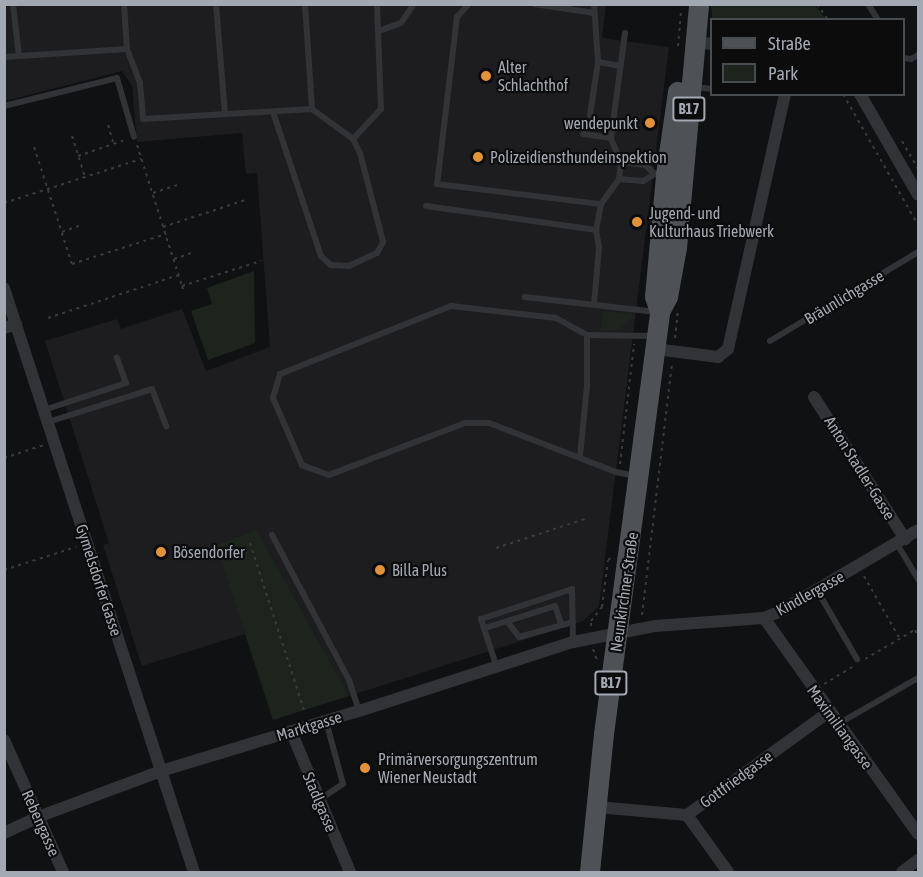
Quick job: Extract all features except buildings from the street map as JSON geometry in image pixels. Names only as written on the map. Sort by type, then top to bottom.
[{"type":"main road","name":"Neunkirchner Straße","points":[[590,873],[639,476],[669,311],[655,297],[688,4]]},
{"type":"main road","name":"Neunkirchner Straße","points":[[668,175],[691,87],[699,4]]},
{"type":"street","points":[[662,345],[718,357],[728,349],[785,96]]},
{"type":"street","points":[[861,96],[918,195]]},
{"type":"street","name":"Gymelsdorfer Gasse","points":[[4,288],[10,326],[46,416],[194,873]]},
{"type":"street","name":"Anton Stadler-Gasse","points":[[814,397],[901,542]]},
{"type":"street","name":"Kindlergasse","points":[[619,632],[655,626],[765,618],[901,542],[918,530]]},
{"type":"street","name":"Maximiliangasse","points":[[765,618],[829,712],[918,834]]},
{"type":"street","name":"Marktgasse","points":[[4,833],[38,817],[161,771],[497,668],[573,642],[619,632]]},
{"type":"street","name":"Gottfriedgasse","points":[[597,807],[687,814],[829,712]]},
{"type":"street","name":"Stadlgasse","points":[[291,731],[350,873]]},
{"type":"street","name":"Rebengasse","points":[[4,740],[63,873]]},
{"type":"street","points":[[687,814],[728,873]]},
{"type":"street","points":[[902,873],[918,860]]},
{"type":"lane","points":[[13,4],[18,56]]},
{"type":"lane","points":[[124,4],[127,49],[140,83],[143,119],[225,114],[312,110],[353,139],[360,153],[383,242],[377,253],[365,261],[350,266],[331,265],[321,255],[273,112]]},
{"type":"lane","points":[[216,4],[225,114]]},
{"type":"lane","points":[[305,4],[312,110]]},
{"type":"lane","points":[[353,139],[381,109],[377,4]]},
{"type":"lane","points":[[379,31],[401,23],[414,4]]},
{"type":"lane","points":[[469,4],[457,17],[437,183],[601,204]]},
{"type":"lane","points":[[534,4],[594,13]]},
{"type":"lane","points":[[590,115],[598,62],[594,4]]},
{"type":"lane","points":[[868,4],[877,18]]},
{"type":"lane","points":[[594,304],[599,248],[596,230],[601,204],[619,179],[621,162],[611,138],[625,33]]},
{"type":"lane","points":[[4,57],[127,49]]},
{"type":"lane","points":[[598,62],[621,66]]},
{"type":"lane","points":[[4,106],[117,78],[134,137]]},
{"type":"lane","points":[[691,87],[710,89]]},
{"type":"lane","points":[[583,134],[611,138]]},
{"type":"lane","points":[[621,162],[645,165],[668,175]]},
{"type":"lane","points":[[619,179],[643,182],[668,175]]},
{"type":"lane","points":[[426,206],[596,230]]},
{"type":"lane","name":"Bräunlichgasse","points":[[770,341],[918,252]]},
{"type":"lane","points":[[525,297],[669,311]]},
{"type":"lane","points":[[639,476],[616,472],[580,456],[489,423],[465,423],[329,475],[302,465],[273,398],[280,374],[451,306],[556,318],[587,335],[662,345]]},
{"type":"lane","points":[[580,456],[587,386],[587,335]]},
{"type":"lane","points":[[46,416],[126,384],[117,358]]},
{"type":"lane","points":[[46,416],[153,389],[166,426]]},
{"type":"lane","points":[[272,535],[349,680],[359,711]]},
{"type":"lane","points":[[901,542],[918,579]]},
{"type":"lane","points":[[497,668],[480,616],[572,589],[573,642]]},
{"type":"lane","points":[[817,590],[857,659]]},
{"type":"lane","points":[[484,628],[555,606],[561,623]]},
{"type":"lane","points":[[507,621],[519,637],[561,623],[573,622]]},
{"type":"lane","points":[[838,724],[918,678]]},
{"type":"lane","points":[[319,800],[343,784],[326,721]]},
{"type":"path","points":[[682,4],[695,43]]},
{"type":"path","points":[[817,4],[827,18]]},
{"type":"path","points":[[844,96],[918,225]]},
{"type":"path","points":[[108,125],[114,144]]},
{"type":"path","points":[[72,136],[85,177]]},
{"type":"path","points":[[78,156],[134,137],[184,292]]},
{"type":"path","points":[[34,147],[72,264],[166,234]]},
{"type":"path","points":[[4,203],[141,159]]},
{"type":"path","points":[[153,193],[180,184]]},
{"type":"path","points":[[163,227],[248,199]]},
{"type":"path","points":[[62,232],[81,225]]},
{"type":"path","points":[[174,259],[191,253]]},
{"type":"path","points":[[182,286],[261,261]]},
{"type":"path","points":[[48,318],[57,313],[179,275]]},
{"type":"path","points":[[134,285],[135,289]]},
{"type":"path","points":[[96,297],[98,302]]},
{"type":"path","points":[[642,618],[662,345],[669,311]]},
{"type":"path","points":[[4,458],[54,442]]},
{"type":"path","points":[[496,548],[588,518]]},
{"type":"path","points":[[250,543],[305,713]]},
{"type":"path","points":[[4,570],[87,544]]},
{"type":"path","points":[[591,621],[602,607],[608,560]]},
{"type":"path","points":[[858,566],[900,639]]},
{"type":"path","points":[[915,630],[918,636]]},
{"type":"path","points":[[593,653],[594,658]]},
{"type":"shaded area","points":[[5,5],[606,5],[602,38],[669,47],[599,606],[583,621],[349,696],[257,530],[217,545],[245,634],[142,666],[103,545],[109,543],[45,341],[117,319],[121,329],[182,309],[206,371],[270,347],[257,173],[246,174],[242,133],[137,142],[132,86],[122,71],[5,101]]},
{"type":"green space","points":[[711,5],[815,5],[825,18],[712,18]]},
{"type":"green space","points":[[254,271],[255,343],[208,360],[191,311],[212,304],[207,288]]},
{"type":"green space","points":[[603,311],[634,316],[620,329],[600,331]]},
{"type":"green space","points":[[257,530],[349,696],[273,720],[216,545]]},
{"type":"place","name":"Alter Schlachthof","points":[[486,76]]},
{"type":"place","name":"wendepunkt","points":[[650,123]]},
{"type":"place","name":"Polizeidiensthundeinspektion","points":[[478,157]]},
{"type":"place","name":"Jugend- und Kulturhaus Triebwerk","points":[[637,222]]},
{"type":"place","name":"Bösendorfer","points":[[161,552]]},
{"type":"place","name":"Billa Plus","points":[[380,570]]},
{"type":"place","name":"Primärversorgungszentrum Wiener Neustadt","points":[[365,768]]}]
